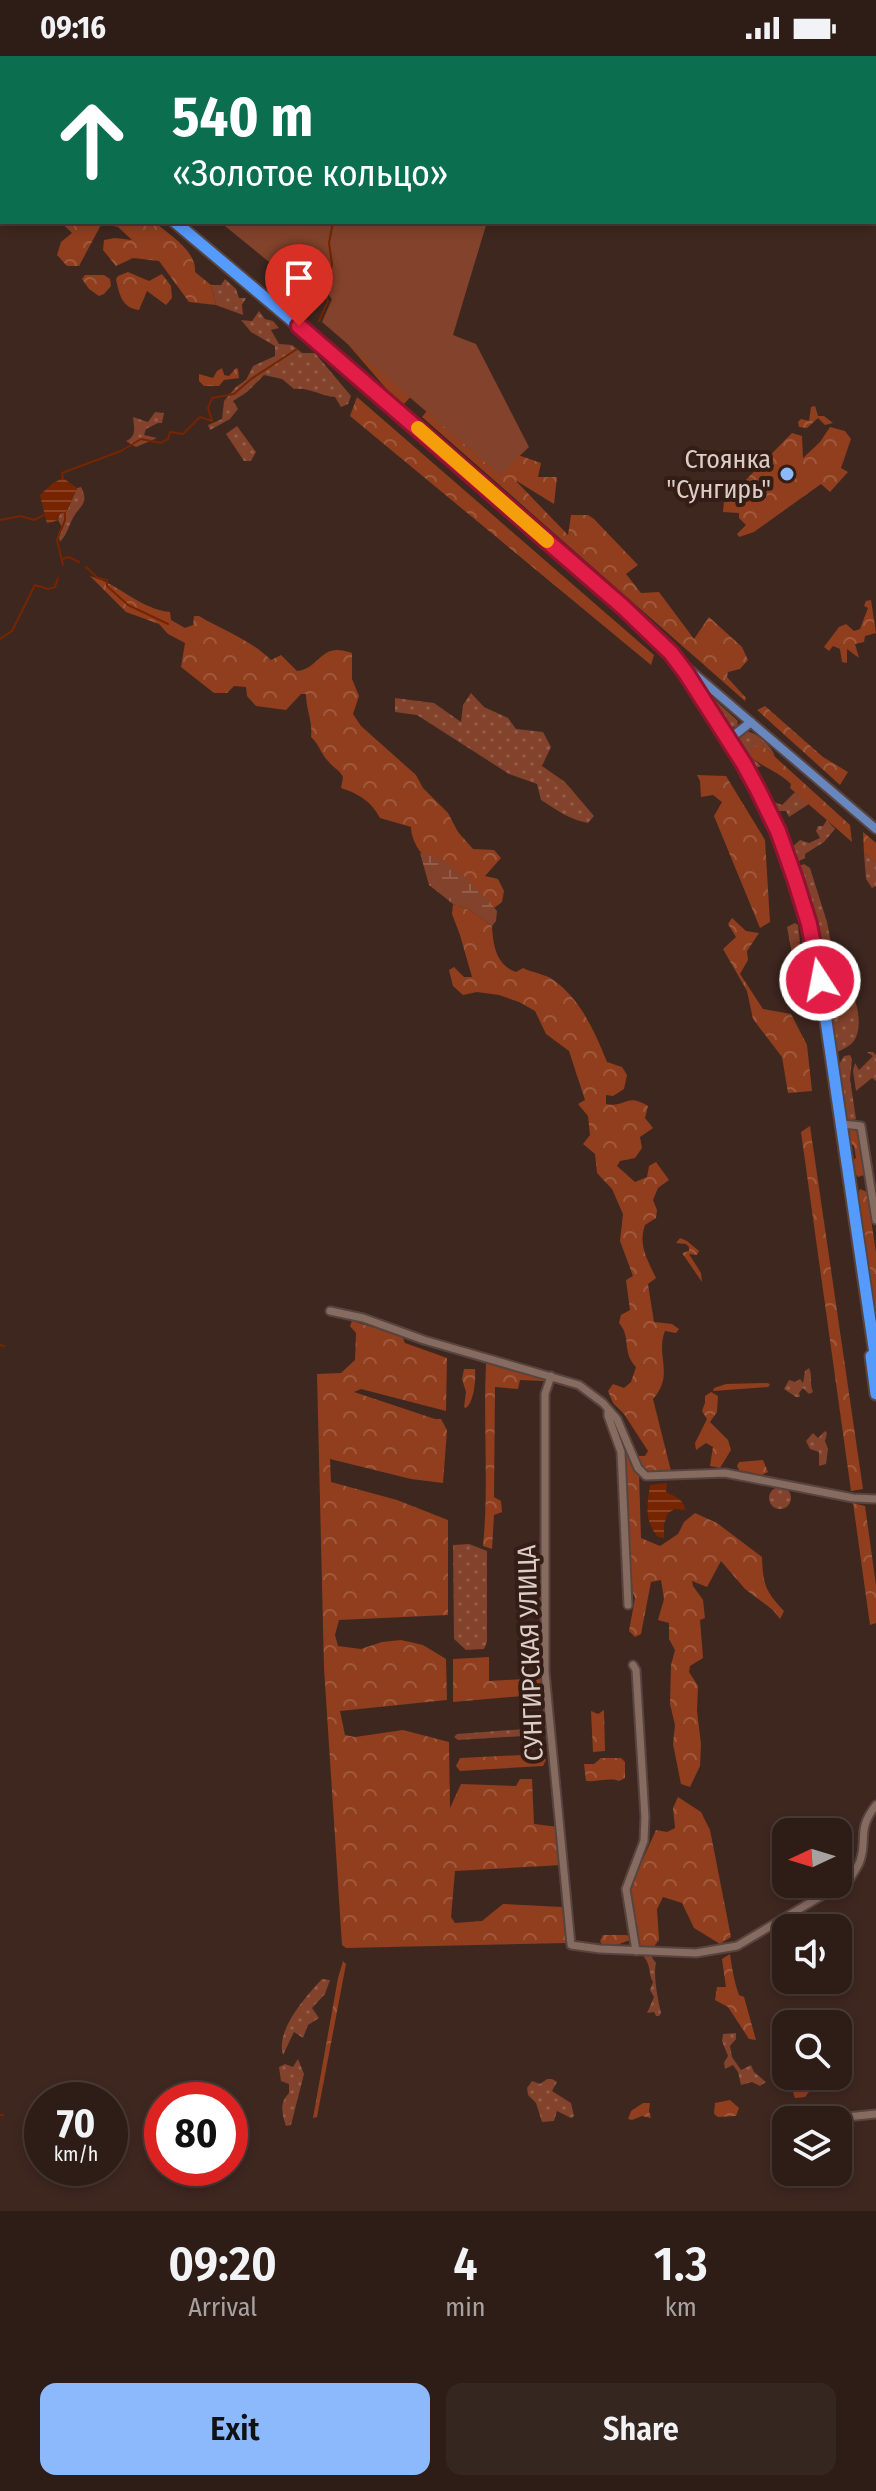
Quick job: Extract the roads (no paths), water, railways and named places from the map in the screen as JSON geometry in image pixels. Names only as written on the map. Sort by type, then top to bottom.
[{"type":"highway","points":[[168,224],[603,598],[652,642],[701,697]]},
{"type":"highway","points":[[177,224],[636,619],[671,653],[744,764],[768,808],[782,843],[802,902],[820,980],[876,1361]]},
{"type":"highway","points":[[728,740],[773,833],[799,908],[809,949],[876,1394]]},
{"type":"main road","points":[[671,653],[876,829]]},
{"type":"main road","points":[[701,697],[702,690],[711,688]]},
{"type":"main road","points":[[728,740],[751,722]]},
{"type":"street","points":[[842,1124],[861,1126],[876,1220]]},
{"type":"street","points":[[330,1311],[363,1318],[424,1340],[579,1385],[617,1419],[638,1468],[646,1476],[725,1473],[853,1498],[876,1499]]},
{"type":"street","name":"СУНГИРСКАЯ УЛИЦА","points":[[551,1376],[545,1394],[545,1672],[571,1945],[636,1951]]},
{"type":"street","points":[[608,1409],[621,1452],[628,1605]]},
{"type":"street","points":[[633,1665],[636,1670],[645,1817],[644,1841],[626,1889],[636,1951],[696,1953],[737,1946],[850,1879],[860,1860],[863,1828],[876,1805]]},
{"type":"street","points":[[852,2116],[876,2114]]},
{"type":"waterway","points":[[319,321],[328,301],[325,295],[332,264],[329,243],[333,224]]},
{"type":"waterway","points":[[63,479],[62,473],[121,451],[141,439],[161,443],[168,439],[170,432],[183,434],[200,417],[212,421],[208,408],[212,398],[234,394],[297,349]]},
{"type":"waterway","points":[[63,565],[57,540],[65,513]]},
{"type":"waterway","points":[[0,520],[21,516],[34,520],[44,515]]},
{"type":"waterway","points":[[62,559],[69,557],[79,562]]},
{"type":"waterway","points":[[86,567],[98,578],[107,580],[107,586],[128,605],[168,624]]},
{"type":"waterway","points":[[0,639],[12,631],[35,585],[48,589],[55,587],[58,578]]},
{"type":"waterway","points":[[0,1345],[4,1346]]},
{"type":"place","name":"Стоянка \"Сунгирь\"","points":[[787,474]]}]
